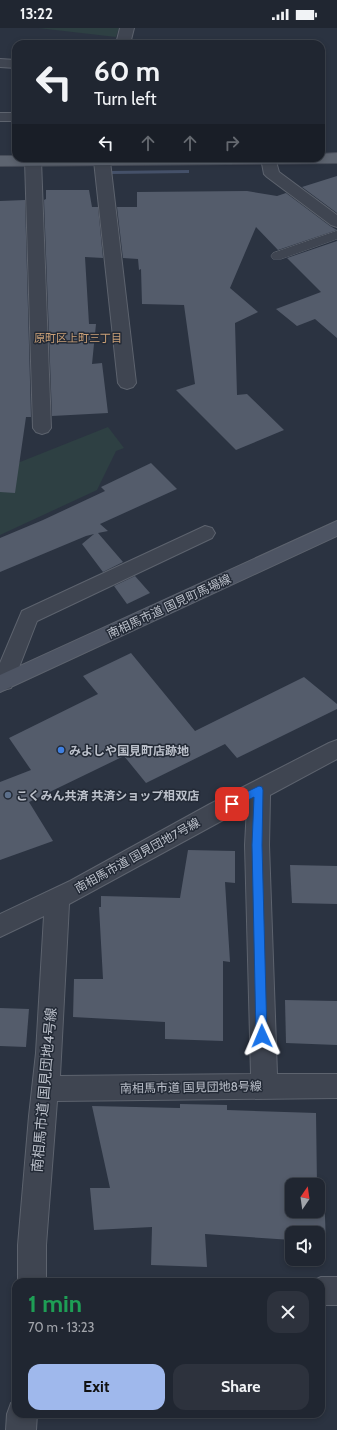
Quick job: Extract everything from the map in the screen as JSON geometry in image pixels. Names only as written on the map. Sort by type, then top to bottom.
[{"type":"main road","points":[[325,160],[337,158]]},
{"type":"main road","points":[[0,161],[12,161]]},
{"type":"main road","points":[[130,162],[270,167],[307,162]]},
{"type":"street","points":[[124,40],[127,28]]},
{"type":"street","points":[[0,63],[12,64]]},
{"type":"street","points":[[0,117],[12,117]]},
{"type":"street","points":[[33,162],[42,428]]},
{"type":"street","points":[[102,162],[127,383]]},
{"type":"street","points":[[270,167],[337,222]]},
{"type":"street","name":"南相馬市道 国見町馬場線","points":[[2,683],[337,528]]},
{"type":"street","points":[[2,683],[29,616],[205,533]]},
{"type":"street","name":"南相馬市道 国見団地7号線","points":[[0,926],[57,899],[337,749]]},
{"type":"street","points":[[259,790],[257,845],[264,1086]]},
{"type":"street","name":"南相馬市道 国見団地4号線","points":[[32,1278],[32,1245],[49,1053],[57,899]]},
{"type":"street","name":"南相馬市道 国見団地8号線","points":[[45,1089],[337,1086]]},
{"type":"street","points":[[325,1291],[337,1291]]},
{"type":"street","points":[[21,1430],[22,1418]]},
{"type":"lane","points":[[277,256],[337,235]]},
{"type":"shaded area","points":[[38,28],[119,28],[116,37]]},
{"type":"shaded area","points":[[108,427],[124,448],[116,451],[97,490],[0,535],[0,470]]},
{"type":"water","points":[[189,170],[189,173],[111,174],[111,171]]},
{"type":"building","points":[[337,176],[337,213],[302,187]]},
{"type":"building","points":[[46,190],[89,190],[92,207],[98,207],[103,258],[85,257],[89,324],[96,324],[92,364],[102,363],[108,413],[52,416],[44,200],[46,199]]},
{"type":"building","points":[[247,191],[277,196],[286,193],[337,230],[278,250],[256,227],[230,288],[258,312],[235,323],[237,395],[247,394],[284,430],[236,450],[176,390],[195,384],[184,305],[142,304],[141,269],[139,270],[138,259],[123,258],[117,207],[137,207],[137,192]]},
{"type":"building","points":[[25,200],[31,417],[26,417],[15,493],[0,492],[0,201]]},
{"type":"building","points":[[337,241],[337,338],[315,319],[297,326],[276,309],[321,292],[287,258]]},
{"type":"building","points":[[151,463],[177,489],[100,524],[108,531],[98,533],[123,562],[103,572],[82,544],[94,534],[0,572],[0,538],[105,491],[101,487]]},
{"type":"building","points":[[135,576],[150,593],[127,604],[114,586]]},
{"type":"building","points":[[131,653],[195,731],[304,677],[337,704],[337,709],[237,758],[225,744],[146,783],[124,756],[29,802],[53,841],[0,860],[0,782],[31,770],[9,738],[98,694],[83,676]]},
{"type":"building","points":[[188,850],[235,851],[235,883],[225,882],[230,962],[223,961],[223,1041],[165,1039],[165,1022],[73,1017],[74,979],[103,979],[99,907],[101,907],[101,896],[180,898]]},
{"type":"building","points":[[290,865],[337,866],[337,904],[292,903]]},
{"type":"building","points":[[285,1000],[337,1001],[337,1045],[286,1043]]},
{"type":"building","points":[[0,1008],[29,1009],[26,1047],[0,1046]]},
{"type":"building","points":[[180,1104],[227,1105],[227,1110],[316,1113],[317,1178],[285,1178],[285,1218],[325,1218],[326,1243],[325,1226],[285,1226],[285,1240],[205,1234],[207,1267],[151,1265],[152,1227],[94,1230],[90,1188],[110,1188],[92,1106],[180,1108]]},
{"type":"place","name":"みよしや国見町店跡地","points":[[61,750]]},
{"type":"place","name":"こくみん共済 共済ショップ相双店","points":[[8,795]]},
{"type":"district","name":"原町区上町三丁目","points":[[78,338]]},
{"type":"route","points":[[232,804],[259,790],[257,845],[262,1036]]}]
